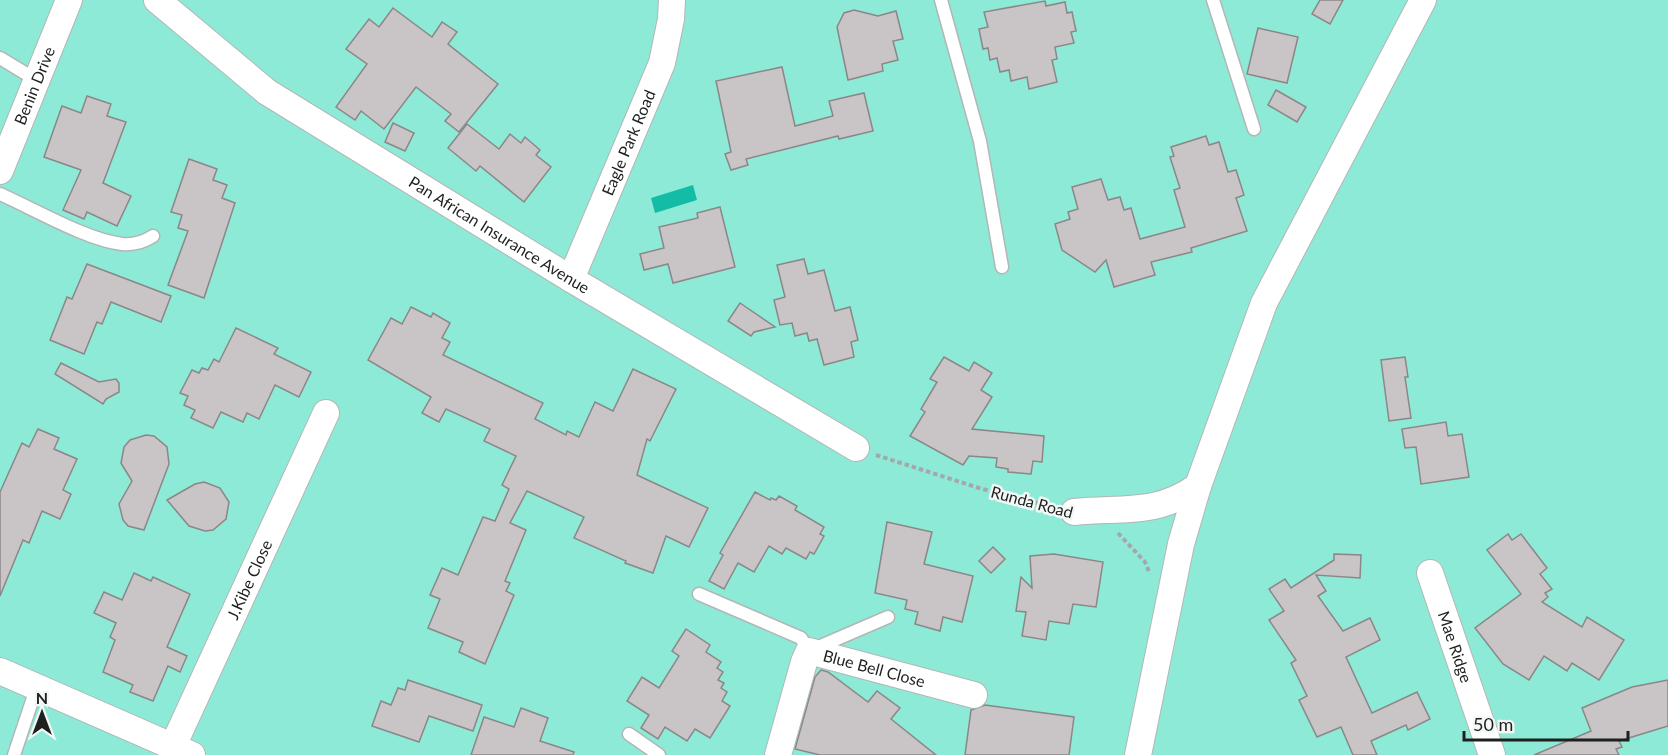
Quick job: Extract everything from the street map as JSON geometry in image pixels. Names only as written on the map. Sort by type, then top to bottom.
[{"type":"street","name":"Benin Drive","points":[[0,171],[69,0]]},
{"type":"street","name":"Pan African Insurance Avenue","points":[[157,0],[267,92],[571,279],[856,448]]},
{"type":"street","name":"Eagle Park Road","points":[[571,279],[662,63],[671,19],[672,0]]},
{"type":"street","points":[[1138,755],[1165,611],[1181,544],[1198,486],[1264,303],[1423,0]]},
{"type":"street","name":"J.Kibe Close","points":[[172,750],[326,413]]},
{"type":"street","points":[[1074,512],[1154,508],[1183,497],[1198,486]]},
{"type":"street","name":"Mae Ridge","points":[[1430,573],[1492,755]]},
{"type":"street","name":"Blue Bell Close","points":[[778,755],[804,662],[810,651],[974,695]]},
{"type":"street","points":[[0,671],[37,686],[172,750]]},
{"type":"lane","points":[[941,0],[980,141],[1002,267]]},
{"type":"lane","points":[[1213,0],[1254,129]]},
{"type":"lane","points":[[0,58],[38,81]]},
{"type":"lane","points":[[0,194],[100,239],[124,244],[145,242],[153,236]]},
{"type":"lane","points":[[699,594],[801,638],[810,651],[888,617]]},
{"type":"lane","points":[[14,755],[37,686]]},
{"type":"lane","points":[[629,734],[659,755]]},
{"type":"path","name":"Runda Road","points":[[856,448],[979,488],[1074,512]]},
{"type":"path","points":[[1109,528],[1118,532],[1145,561],[1165,611]]},
{"type":"shaded area","points":[[0,0],[1668,0],[1668,755],[0,755]]},
{"type":"shaded area","points":[[693,185],[697,200],[655,213],[651,198]]},
{"type":"building","points":[[1320,0],[1343,0],[1330,24],[1312,14]]},
{"type":"building","points":[[1045,1],[1046,6],[1065,2],[1067,13],[1072,12],[1076,31],[1071,32],[1074,43],[1055,47],[1057,59],[1052,60],[1057,82],[1029,89],[1027,77],[1011,81],[1009,70],[1000,72],[997,58],[990,60],[988,48],[983,49],[979,29],[988,27],[984,12]]},
{"type":"building","points":[[393,8],[432,37],[442,22],[457,32],[448,44],[498,84],[459,132],[445,121],[451,114],[416,87],[384,129],[361,111],[355,120],[336,107],[367,64],[346,49],[369,19],[379,27]]},
{"type":"building","points":[[854,10],[878,16],[896,11],[903,39],[893,41],[898,60],[882,64],[883,71],[848,80],[837,27],[844,13]]},
{"type":"building","points":[[1258,28],[1298,37],[1287,83],[1247,74]]},
{"type":"building","points":[[782,67],[795,126],[833,116],[829,101],[864,93],[873,131],[839,139],[838,136],[746,159],[748,165],[731,170],[725,154],[731,152],[716,81]]},
{"type":"building","points":[[1276,90],[1306,107],[1297,122],[1268,105]]},
{"type":"building","points":[[87,96],[111,104],[107,116],[126,122],[103,183],[131,196],[117,226],[87,212],[84,219],[63,210],[81,170],[44,157],[62,106],[81,113]]},
{"type":"building","points":[[393,123],[414,133],[405,151],[385,142]]},
{"type":"building","points":[[467,124],[499,149],[510,134],[521,143],[525,137],[540,150],[536,155],[551,167],[524,202],[480,166],[476,171],[448,148]]},
{"type":"building","points":[[1206,136],[1209,145],[1219,142],[1228,172],[1236,170],[1244,195],[1236,198],[1247,231],[1191,248],[1192,252],[1151,262],[1155,275],[1114,287],[1106,260],[1095,272],[1062,250],[1055,224],[1070,219],[1068,212],[1078,209],[1072,187],[1101,179],[1108,200],[1120,197],[1124,210],[1131,208],[1140,239],[1185,227],[1174,190],[1180,188],[1170,157],[1174,156],[1171,147]]},
{"type":"building","points":[[189,159],[217,169],[213,180],[227,185],[222,198],[235,203],[204,298],[168,285],[188,231],[178,228],[182,215],[171,212]]},
{"type":"building","points":[[720,207],[735,267],[673,283],[668,264],[644,270],[640,254],[664,248],[659,227],[698,218],[697,213]]},
{"type":"building","points":[[804,259],[808,274],[824,270],[835,311],[850,307],[858,340],[851,342],[854,357],[824,365],[817,339],[809,341],[807,333],[795,336],[792,323],[780,325],[774,300],[785,297],[777,265]]},
{"type":"building","points":[[87,264],[171,296],[161,322],[111,302],[102,324],[97,322],[84,354],[50,340],[67,297],[72,299]]},
{"type":"building","points":[[740,303],[775,327],[754,332],[751,336],[728,321]]},
{"type":"building","points":[[411,307],[431,317],[433,313],[450,323],[442,338],[450,342],[443,355],[543,403],[535,419],[566,435],[567,431],[579,437],[595,402],[613,411],[633,369],[676,389],[650,441],[647,439],[637,475],[708,508],[689,547],[666,536],[653,573],[625,563],[626,561],[574,538],[584,517],[527,491],[510,523],[526,530],[505,581],[510,583],[506,591],[514,595],[485,664],[459,652],[463,642],[428,628],[440,599],[430,595],[442,568],[458,575],[483,517],[495,521],[509,489],[502,485],[516,456],[484,441],[490,429],[446,409],[439,422],[422,413],[431,397],[368,360],[391,318],[402,324]]},
{"type":"building","points":[[236,328],[278,348],[274,354],[311,372],[299,397],[275,385],[259,419],[247,413],[243,422],[221,412],[213,428],[191,418],[195,410],[184,405],[188,396],[180,393],[192,370],[199,373],[202,368],[208,370],[214,359],[219,362]]},
{"type":"building","points":[[944,357],[969,371],[974,362],[992,373],[981,390],[992,397],[972,429],[1044,436],[1042,462],[1033,461],[1031,474],[1008,472],[1008,469],[996,467],[997,458],[969,456],[963,465],[910,436],[925,412],[921,409],[937,382],[930,379]]},
{"type":"building","points":[[1405,357],[1408,377],[1405,377],[1411,418],[1389,421],[1381,360]]},
{"type":"building","points":[[61,363],[99,382],[116,379],[119,383],[119,392],[106,399],[103,404],[55,374]]},
{"type":"building","points":[[1446,422],[1448,436],[1462,434],[1469,477],[1421,484],[1416,447],[1405,448],[1402,429]]},
{"type":"building","points":[[38,429],[59,438],[54,449],[77,459],[63,490],[71,494],[60,519],[42,511],[29,543],[23,540],[0,596],[0,492],[22,443],[29,447]]},
{"type":"building","points":[[146,435],[154,436],[167,447],[169,464],[144,530],[128,526],[123,520],[119,504],[132,481],[121,463],[124,447],[130,440]]},
{"type":"building","points":[[204,482],[220,488],[229,502],[226,519],[213,530],[205,531],[189,526],[167,500],[195,484]]},
{"type":"building","points":[[755,492],[770,500],[771,498],[776,500],[779,496],[797,506],[795,510],[824,527],[820,534],[824,536],[814,554],[810,552],[806,559],[786,548],[782,554],[769,546],[754,572],[738,563],[724,589],[709,581],[723,555],[720,553]]},
{"type":"building","points":[[887,522],[932,532],[924,564],[973,576],[962,622],[943,617],[940,631],[915,624],[918,612],[905,609],[907,600],[875,593]]},
{"type":"building","points":[[1508,534],[1512,540],[1521,534],[1547,568],[1540,574],[1552,589],[1545,593],[1548,597],[1542,602],[1582,627],[1587,617],[1624,640],[1599,680],[1572,663],[1567,671],[1544,656],[1529,680],[1503,664],[1475,628],[1521,594],[1487,550]]},
{"type":"building","points":[[993,547],[1005,559],[991,573],[979,561]]},
{"type":"building","points":[[1054,554],[1103,562],[1096,607],[1073,604],[1069,624],[1049,621],[1046,640],[1022,636],[1026,612],[1016,611],[1021,577],[1032,588],[1030,556]]},
{"type":"building","points":[[1334,554],[1361,555],[1360,578],[1316,575],[1326,591],[1318,596],[1343,631],[1370,618],[1380,640],[1346,657],[1372,713],[1417,692],[1430,719],[1408,730],[1406,725],[1371,741],[1377,755],[1353,755],[1341,727],[1317,737],[1299,700],[1307,696],[1291,663],[1296,660],[1269,620],[1284,611],[1269,589],[1285,579],[1291,588],[1334,560]]},
{"type":"building","points":[[134,573],[151,581],[153,577],[190,594],[167,647],[187,656],[180,672],[168,666],[153,701],[130,692],[133,685],[103,672],[115,640],[110,637],[116,623],[94,613],[104,592],[122,600]]},
{"type":"building","points":[[686,629],[710,645],[706,652],[721,662],[717,668],[723,672],[718,680],[724,683],[721,688],[727,692],[722,701],[730,706],[710,738],[695,729],[687,741],[665,727],[658,739],[641,728],[649,715],[627,701],[642,677],[659,688],[679,656],[672,651]]},
{"type":"building","points":[[821,670],[828,672],[868,702],[877,691],[900,708],[891,719],[936,755],[820,755],[795,749],[815,677]]},
{"type":"building","points":[[408,680],[482,705],[473,731],[429,716],[419,742],[372,726],[381,701],[391,705],[398,688],[405,690]]},
{"type":"building","points":[[1668,680],[1668,726],[1619,741],[1622,747],[1616,749],[1619,755],[1534,755],[1591,731],[1582,708],[1632,687]]},
{"type":"building","points":[[985,705],[1074,717],[1069,755],[965,755],[971,710]]},
{"type":"building","points":[[521,708],[548,718],[540,741],[574,752],[573,755],[471,755],[484,717],[514,727]]}]
